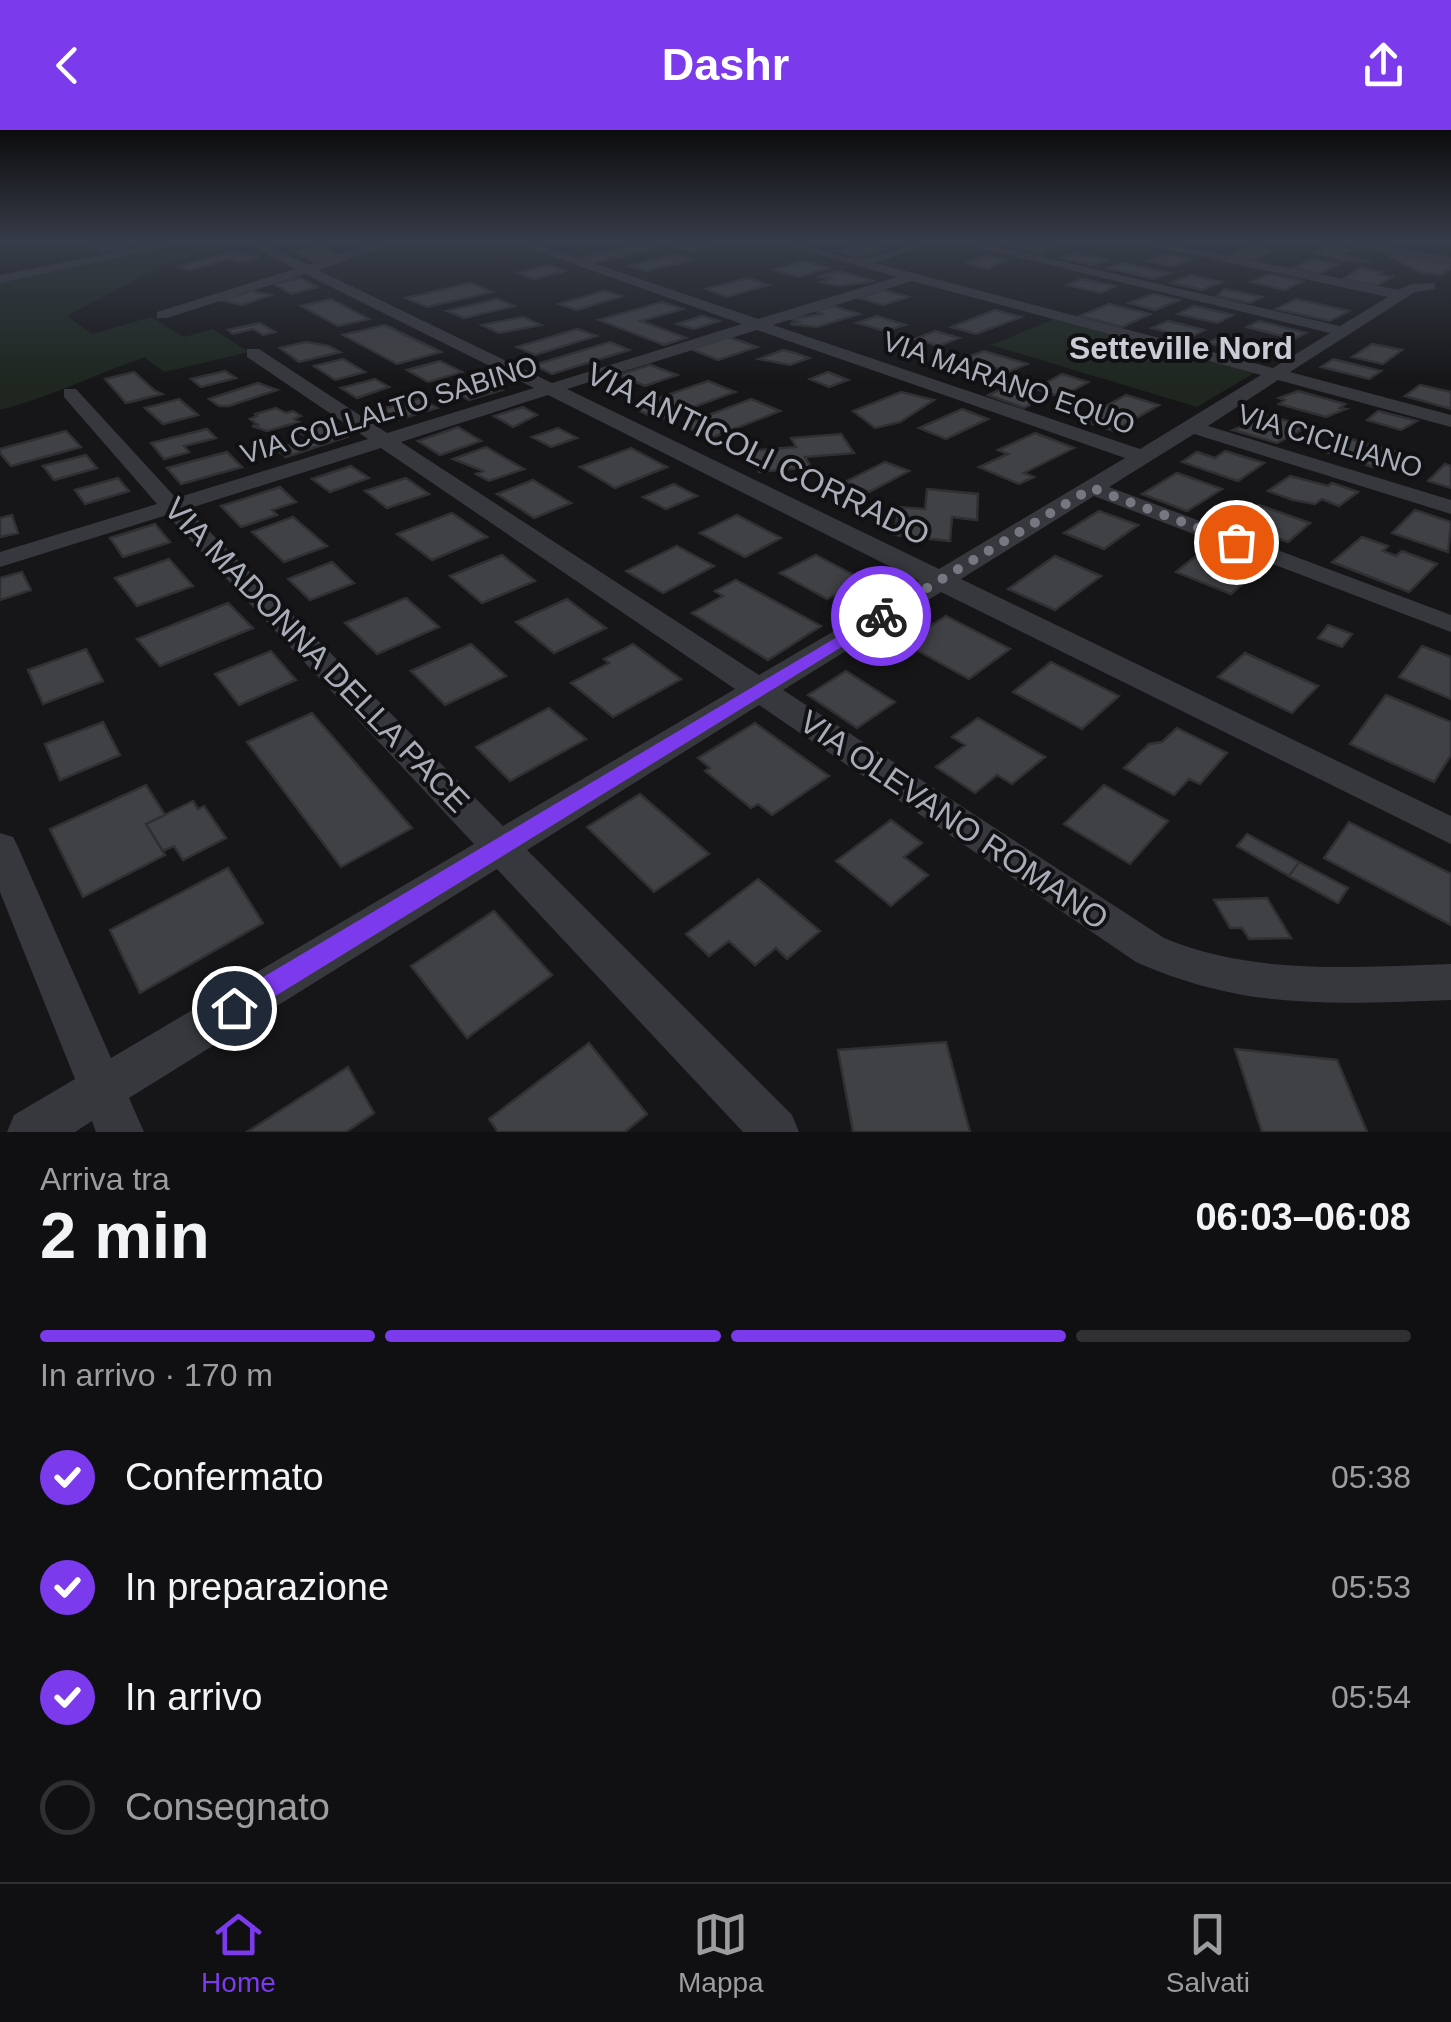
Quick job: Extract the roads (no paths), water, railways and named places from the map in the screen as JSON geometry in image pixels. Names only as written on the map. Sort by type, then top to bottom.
[{"type":"street","points":[[162,315],[244,289]]},
{"type":"street","name":"VIA ANTICOLI CORRADO","points":[[346,289],[1451,831]]},
{"type":"street","name":"VIA MARANO EQUO","points":[[652,289],[1142,458]]},
{"type":"street","name":"VIA COLLALTO SABINO","points":[[0,560],[870,289]]},
{"type":"street","points":[[958,289],[1451,420]]},
{"type":"street","points":[[1163,289],[1342,330]]},
{"type":"street","points":[[30,1132],[1142,458],[1408,289]]},
{"type":"street","name":"VIA OLEVANO ROMANO","points":[[254,353],[1132,939],[1185,966],[1279,986],[1451,982]]},
{"type":"street","name":"VIA MADONNA DELLA PACE","points":[[70,393],[172,507],[775,1132]]},
{"type":"street","name":"VIA CICILIANO","points":[[1192,427],[1451,507]]},
{"type":"street","points":[[1092,488],[1451,624]]},
{"type":"street","points":[[0,847],[120,1132]]},
{"type":"district","name":"Setteville Nord","points":[[1181,348]]}]
